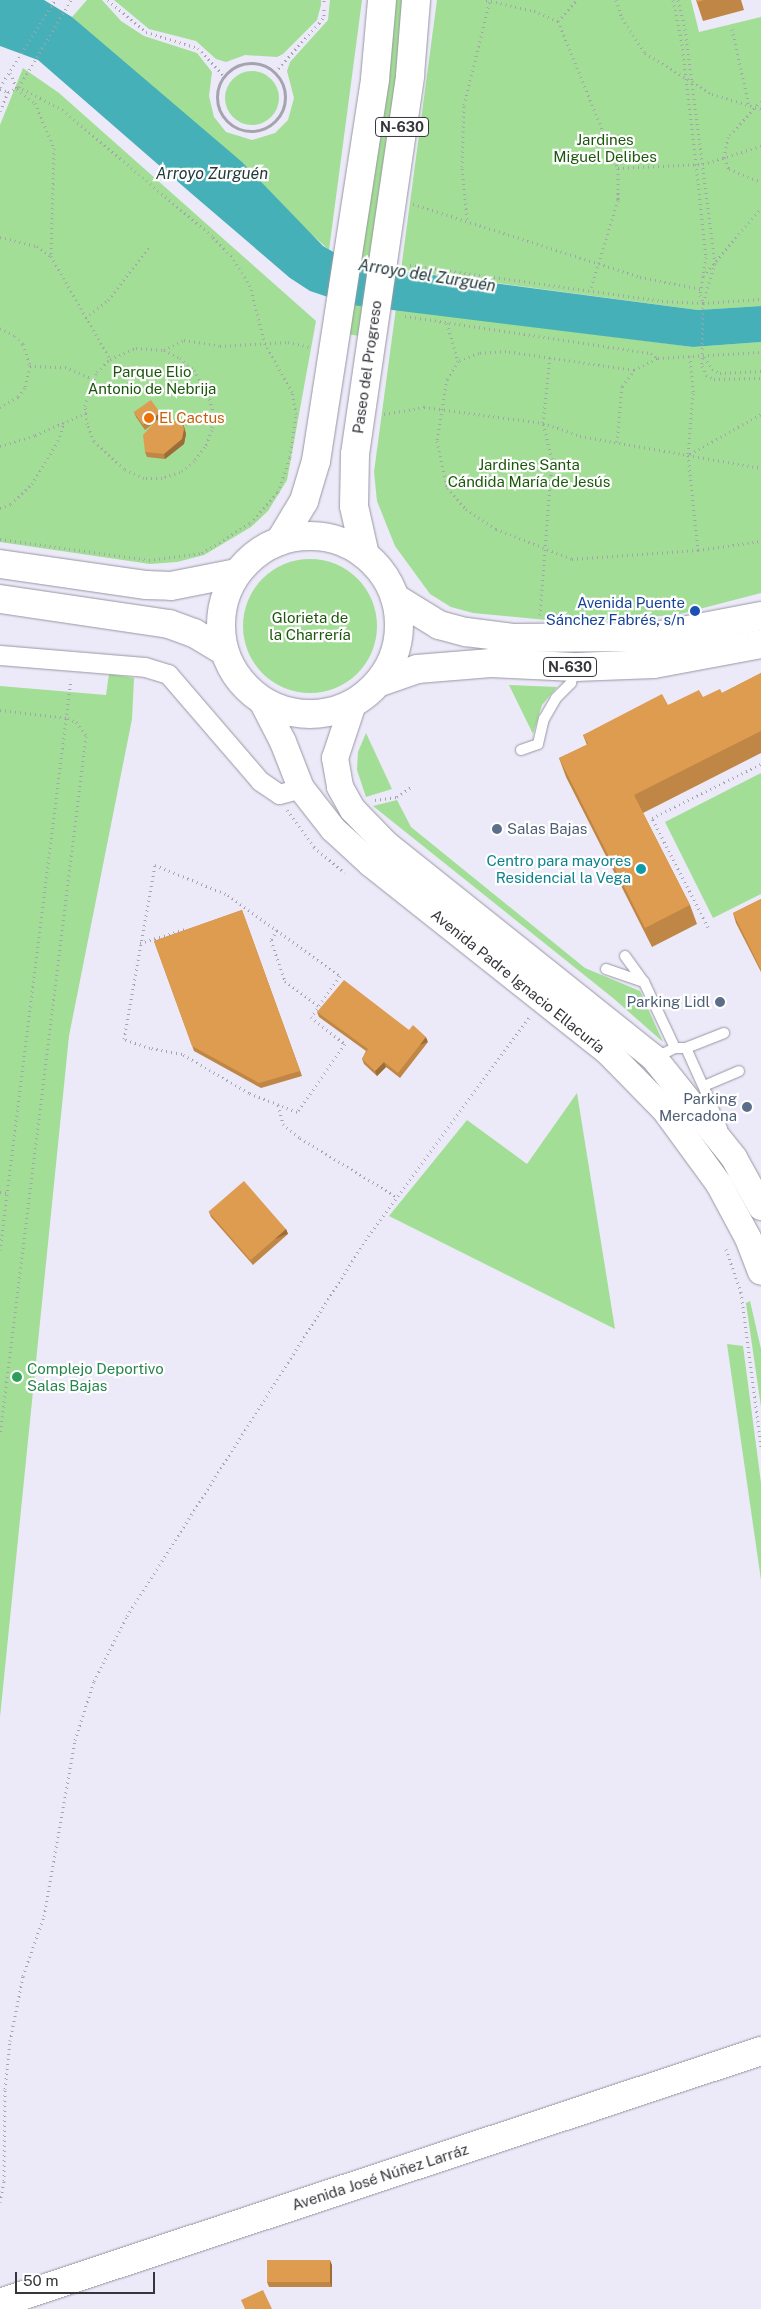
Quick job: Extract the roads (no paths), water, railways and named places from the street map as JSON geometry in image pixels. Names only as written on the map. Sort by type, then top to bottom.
[{"type":"main road","name":"N-630","points":[[280,541],[300,508],[312,480],[375,79],[382,0]]},
{"type":"main road","name":"Paseo del Progreso","points":[[365,555],[354,506],[353,474],[410,75],[416,0]]},
{"type":"main road","name":"N-630","points":[[380,682],[394,656],[399,627],[395,598],[383,574],[365,555],[345,544],[324,537],[302,536],[280,541],[256,554],[237,573],[225,597],[220,624],[224,651],[237,677],[262,701],[300,714],[324,714],[353,704],[380,682],[417,669],[468,664],[575,667],[654,664],[761,644]]},
{"type":"main road","points":[[0,564],[146,585],[171,586],[237,573]]},
{"type":"main road","name":"N-630","points":[[395,598],[439,625],[466,632],[513,638],[651,637],[761,616]]},
{"type":"main road","points":[[0,599],[169,624],[194,633],[224,651]]},
{"type":"main road","name":"Avenida Padre Ignacio Ellacuría","points":[[262,701],[284,742],[301,788],[333,829],[371,864],[608,1052],[679,1126],[729,1201],[761,1272]]},
{"type":"main road","name":"Avenida Padre Ignacio Ellacuría","points":[[353,704],[335,758],[340,787],[353,810],[386,844],[664,1053],[734,1158],[761,1207]]},
{"type":"main road","name":"Avenida José Núñez Larráz","points":[[0,2303],[761,2051]]},
{"type":"street","points":[[0,655],[145,667],[168,674],[260,781],[279,794],[301,788]]},
{"type":"lane","points":[[521,750],[538,744],[544,719],[575,676],[575,667]]},
{"type":"lane","points":[[625,956],[644,982],[664,1053],[686,1048],[724,1033]]},
{"type":"lane","points":[[606,969],[644,982]]},
{"type":"lane","name":"Avenida Padre Ignacio Ellacuría","points":[[686,1048],[734,1158]]},
{"type":"lane","points":[[704,1086],[738,1071]]},
{"type":"water","name":"Arroyo Zurguén","points":[[0,0],[44,0],[72,17],[242,162],[323,246],[356,265],[698,310],[761,306],[761,342],[693,347],[352,305],[310,291],[290,278],[38,60],[0,46]]},
{"type":"place","name":"El Cactus","points":[[149,418]]},
{"type":"place","name":"Avenida Puente Sánchez Fabrés, s/n","points":[[695,611]]},
{"type":"place","name":"Salas Bajas","points":[[497,829]]},
{"type":"place","name":"Centro para mayores Residencial la Vega","points":[[641,869]]},
{"type":"place","name":"Parking Lidl","points":[[720,1002]]},
{"type":"place","name":"Parking Mercadona","points":[[747,1107]]},
{"type":"place","name":"Complejo Deportivo Salas Bajas","points":[[17,1377]]},
{"type":"park label","name":"Jardines Miguel Delibes","points":[[605,148]]},
{"type":"park label","name":"Parque Elio Antonio de Nebrija","points":[[152,380]]},
{"type":"park label","name":"Jardines Santa Cándida María de Jesús","points":[[529,472]]},
{"type":"park label","name":"Glorieta de la Charrería","points":[[310,626]]},
{"type":"water label","name":"Arroyo del Zurguén","points":[[427,276]]}]
